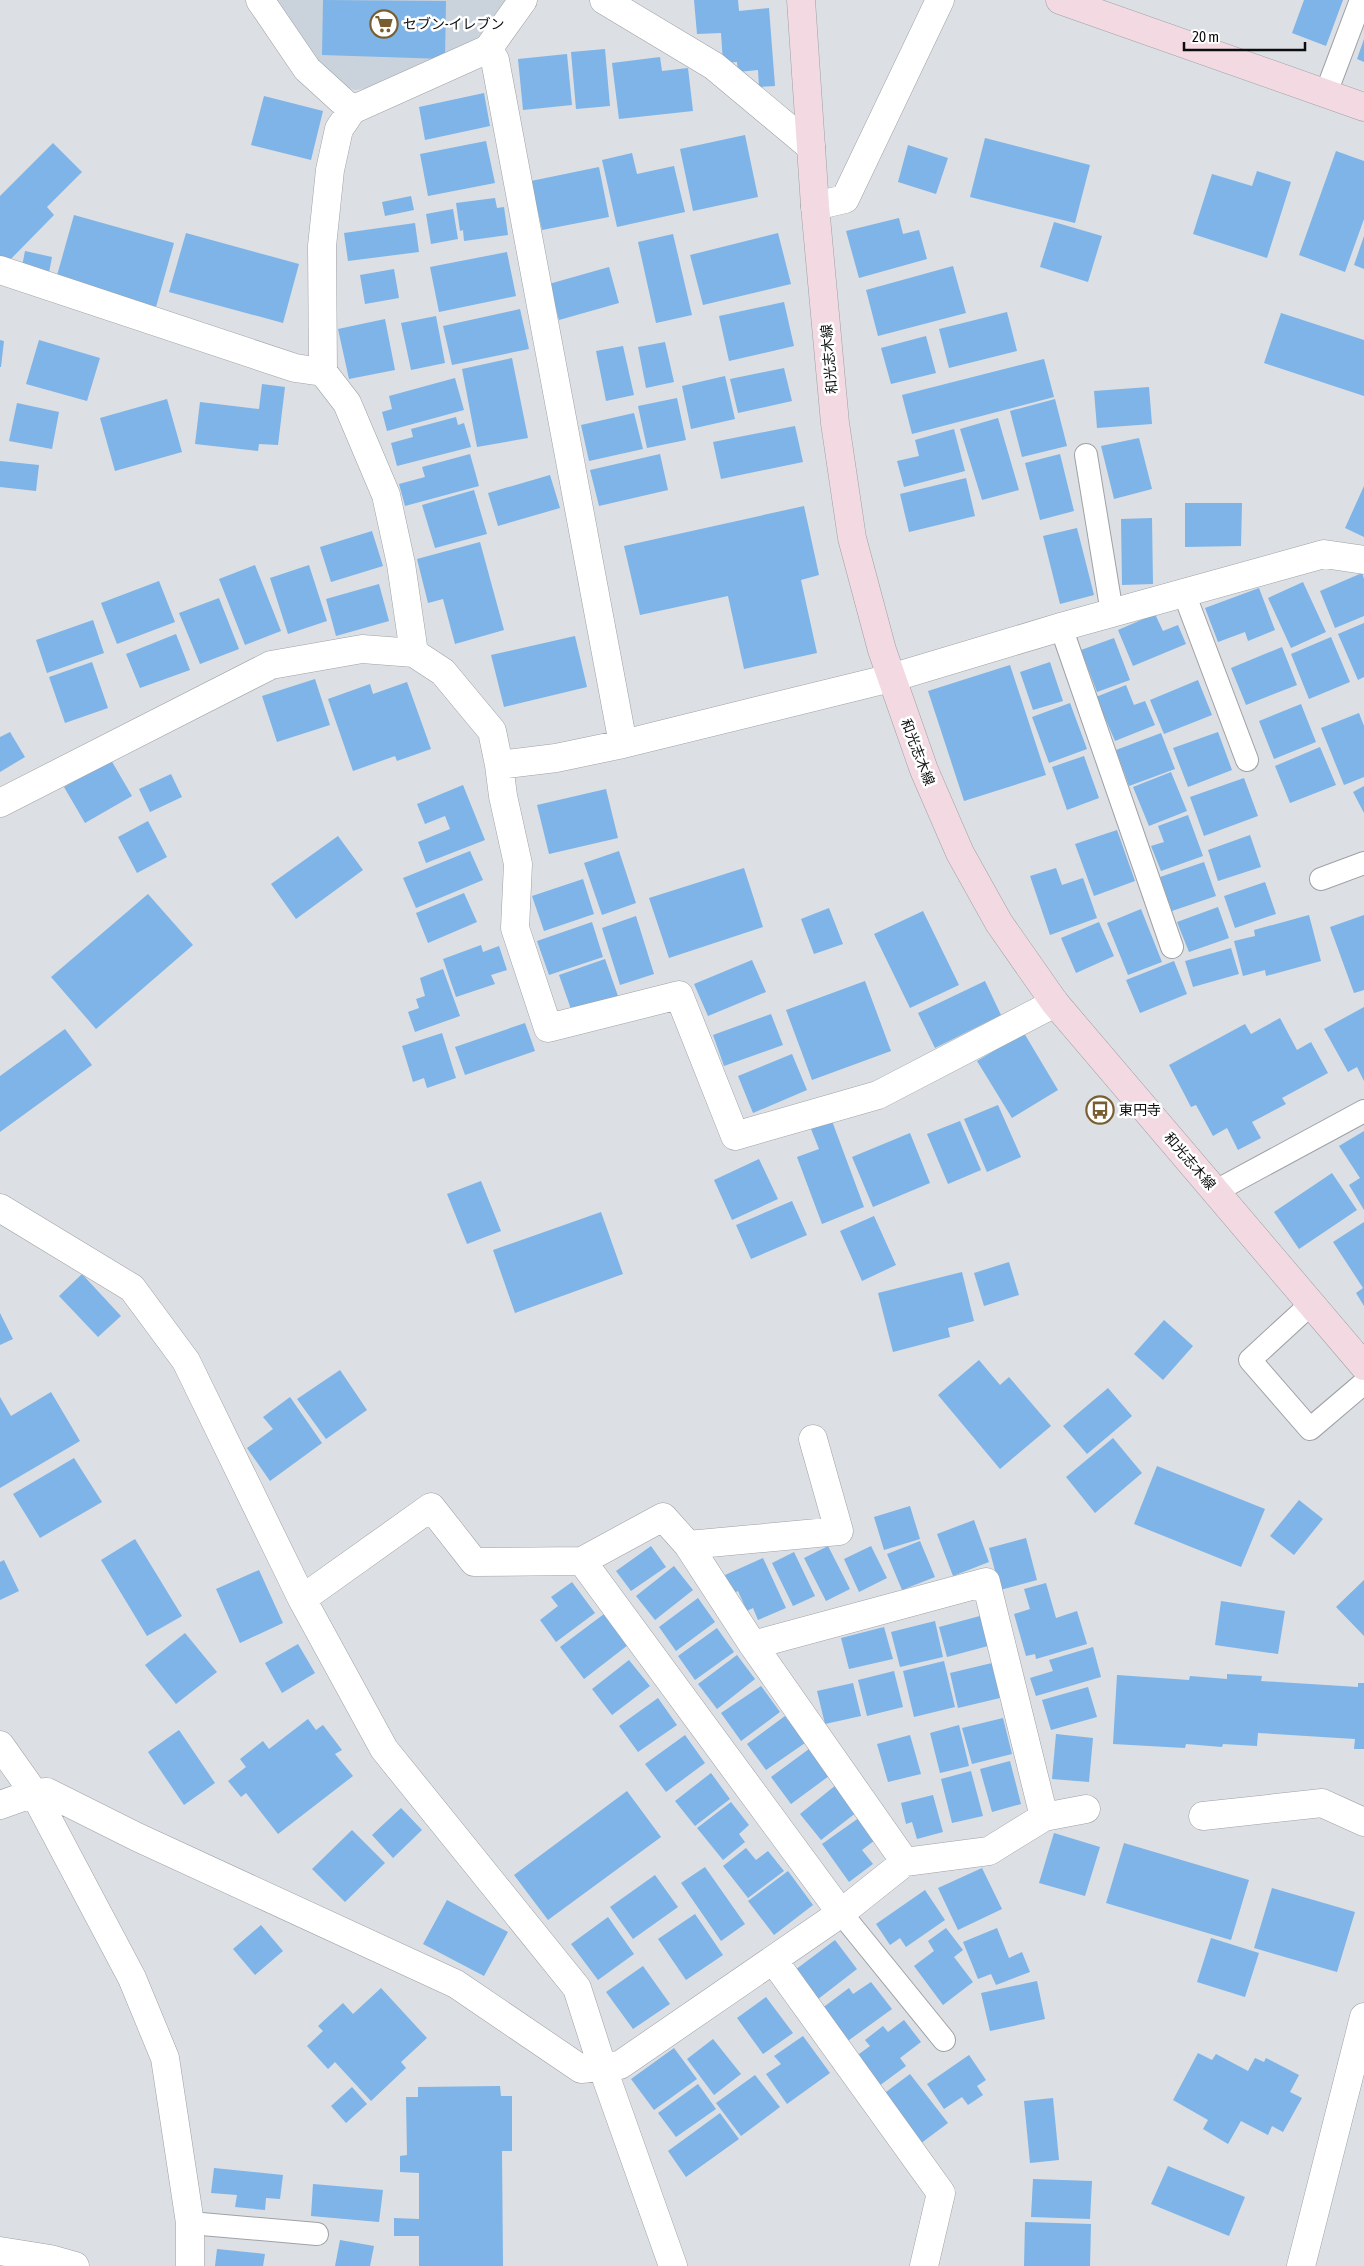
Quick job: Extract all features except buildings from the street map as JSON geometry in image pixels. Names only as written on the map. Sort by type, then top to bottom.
[{"type":"main road","name":"和光志木線","points":[[801,0],[815,206],[835,424],[852,538],[891,678],[924,770],[960,853],[999,923],[1055,1002],[1364,1366]]},
{"type":"main road","points":[[1060,0],[1364,107]]},
{"type":"street","points":[[260,0],[307,69],[352,110]]},
{"type":"street","points":[[414,652],[401,564],[386,495],[347,403],[323,372],[322,246],[330,170],[339,129],[352,110],[488,50],[523,0]]},
{"type":"street","points":[[604,0],[714,66],[811,147]]},
{"type":"street","points":[[815,206],[845,199],[940,0]]},
{"type":"street","points":[[488,50],[495,60],[623,744]]},
{"type":"street","points":[[0,270],[295,368],[323,372]]},
{"type":"street","points":[[499,765],[556,758],[623,744],[891,678],[1061,627],[1324,554],[1364,560]]},
{"type":"street","points":[[0,802],[271,665],[362,649],[414,652],[443,672],[492,731],[503,796],[518,864],[515,928],[548,1028],[679,995],[735,1136],[878,1095],[1055,1002]]},
{"type":"street","points":[[0,1208],[132,1288],[186,1361],[302,1599],[384,1749],[577,1988],[602,2066],[674,2266]]},
{"type":"street","points":[[688,1545],[839,1531],[813,1439]]},
{"type":"street","points":[[302,1599],[431,1507],[474,1562],[582,1561],[663,1517],[688,1545],[753,1645],[906,1862]]},
{"type":"street","points":[[582,1561],[841,1913]]},
{"type":"street","points":[[753,1645],[986,1582],[1044,1818]]},
{"type":"street","points":[[0,1745],[34,1793],[132,1978],[164,2058],[190,2223],[190,2266]]},
{"type":"street","points":[[0,1805],[34,1793],[47,1792],[136,1837],[456,1984],[581,2069],[620,2065],[774,1961],[841,1913],[906,1862],[989,1851],[1044,1818],[1086,1809]]},
{"type":"street","points":[[1203,1816],[1322,1803],[1364,1822]]},
{"type":"street","points":[[774,1961],[941,2193],[924,2266]]},
{"type":"street","points":[[1302,2266],[1364,2017]]},
{"type":"street","points":[[0,2251],[76,2266]]},
{"type":"lane","points":[[1326,94],[1361,0]]},
{"type":"lane","points":[[1086,456],[1112,613]]},
{"type":"lane","points":[[1184,593],[1247,760]]},
{"type":"lane","points":[[1061,627],[1172,947]]},
{"type":"lane","points":[[1321,879],[1364,863]]},
{"type":"lane","points":[[1216,1191],[1364,1111]]},
{"type":"lane","points":[[1311,1304],[1250,1360],[1310,1429],[1364,1382]]},
{"type":"lane","points":[[841,1913],[944,2040]]},
{"type":"lane","points":[[190,2223],[318,2234]]},
{"type":"shaded area","points":[[277,0],[508,0],[482,41],[379,86],[355,90],[339,84],[315,59]]},
{"type":"place","name":"セブン-イレブン","points":[[384,24]]},
{"type":"place","name":"東円寺","points":[[1100,1110]]}]
